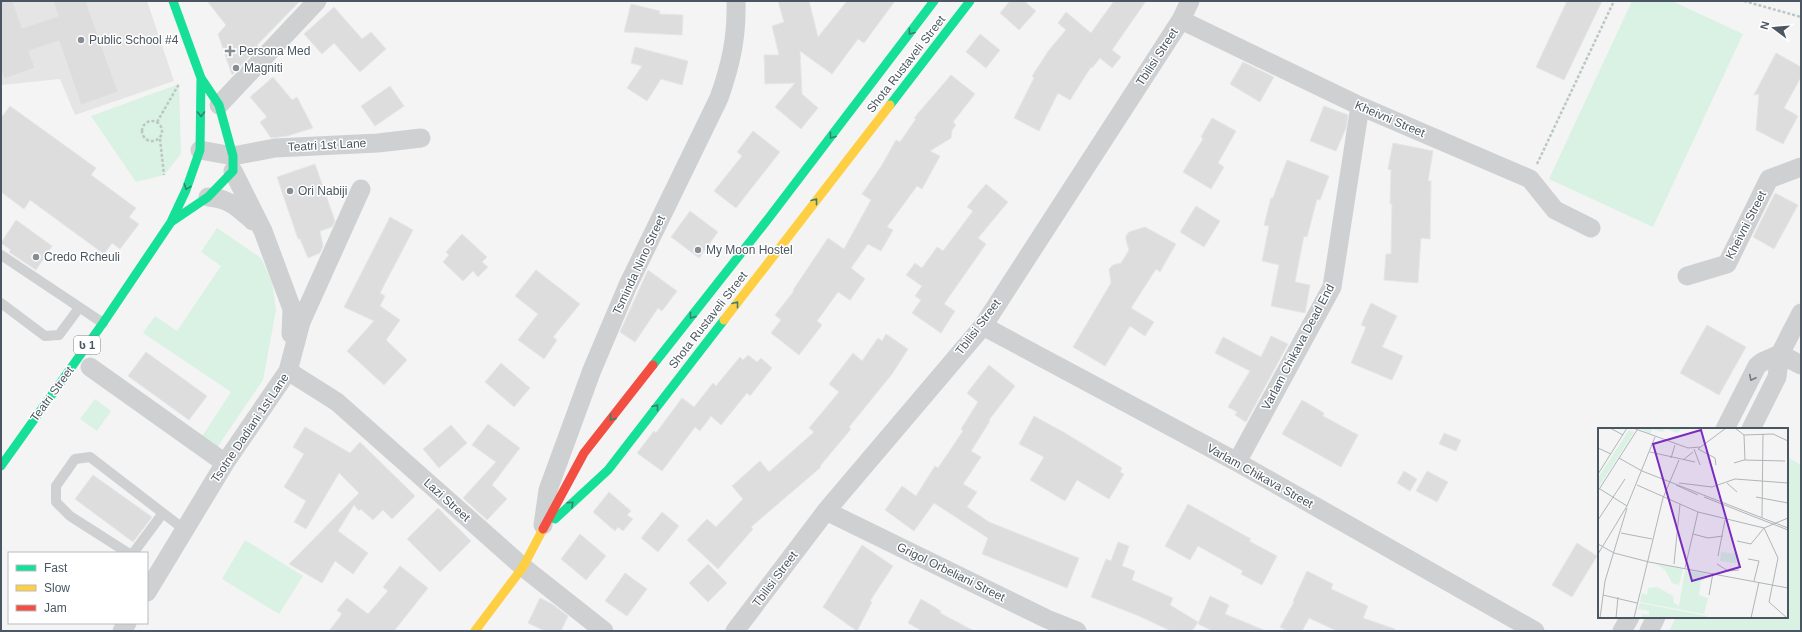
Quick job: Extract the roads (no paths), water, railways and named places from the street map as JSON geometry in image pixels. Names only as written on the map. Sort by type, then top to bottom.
[{"type":"main road","name":"ს 1","points":[[173,1],[201,78],[219,105],[233,164]]},
{"type":"main road","name":"Shota Rustaveli Street","points":[[475,631],[523,567],[584,453],[768,220],[934,1]]},
{"type":"main road","name":"Shota Rustaveli Street","points":[[542,530],[608,470],[970,1]]},
{"type":"main road","name":"ს 1","points":[[200,150],[201,78]]},
{"type":"main road","name":"Teatri Street","points":[[1,466],[103,323],[171,222],[186,190],[200,150]]},
{"type":"main road","name":"Teatri Street","points":[[171,222],[208,197],[233,164]]},
{"type":"street","points":[[219,105],[317,1]]},
{"type":"street","name":"Tsminda Nino Street","points":[[542,530],[548,490],[592,370],[628,285],[719,98],[730,67],[737,29],[736,1]]},
{"type":"street","name":"Tbilisi Street","points":[[735,631],[826,511],[982,326],[1180,20],[1190,1]]},
{"type":"street","name":"Kheivni Street","points":[[1180,20],[1360,106],[1530,179],[1555,210],[1591,228]]},
{"type":"street","name":"Varlam Chikava Dead End","points":[[1237,462],[1332,287],[1360,106]]},
{"type":"street","name":"Teatri 1st Lane","points":[[233,164],[275,148],[378,143],[421,138]]},
{"type":"street","points":[[200,150],[233,164],[263,231],[292,309],[288,371]]},
{"type":"street","name":"Kheivni Street","points":[[1687,276],[1727,264],[1769,179],[1801,167]]},
{"type":"street","name":"Tsotne Dadiani 1st Lane","points":[[148,590],[225,463],[288,371],[301,322],[361,189]]},
{"type":"street","points":[[208,197],[219,198],[234,203],[263,231]]},
{"type":"street","points":[[1752,428],[1777,377],[1780,354],[1801,313]]},
{"type":"street","name":"Varlam Chikava Street","points":[[982,326],[1237,462],[1535,631]]},
{"type":"street","points":[[1726,428],[1757,366],[1762,362],[1780,354],[1801,364]]},
{"type":"street","points":[[90,367],[225,463]]},
{"type":"street","name":"Lazi Street","points":[[288,371],[337,402],[523,567],[604,631]]},
{"type":"street","name":"Grigol Orbeliani Street","points":[[826,511],[1040,616],[1077,631]]},
{"type":"street","points":[[1622,631],[1629,618]]},
{"type":"street","points":[[1649,631],[1656,618]]},
{"type":"lane","points":[[1,255],[103,323]]},
{"type":"lane","points":[[1,303],[45,336],[59,335],[80,308]]},
{"type":"lane","points":[[128,552],[70,516],[56,502],[56,486],[76,459],[90,457],[185,530]]},
{"type":"lane","points":[[134,552],[163,513]]},
{"type":"place","name":"Public School #4","points":[[81,40]]},
{"type":"place","name":"Persona Med","points":[[230,51]]},
{"type":"place","name":"Magniti","points":[[236,68]]},
{"type":"place","name":"Ori Nabiji","points":[[290,191]]},
{"type":"place","name":"My Moon Hostel","points":[[698,250]]},
{"type":"place","name":"Credo Rcheuli","points":[[36,257]]}]
